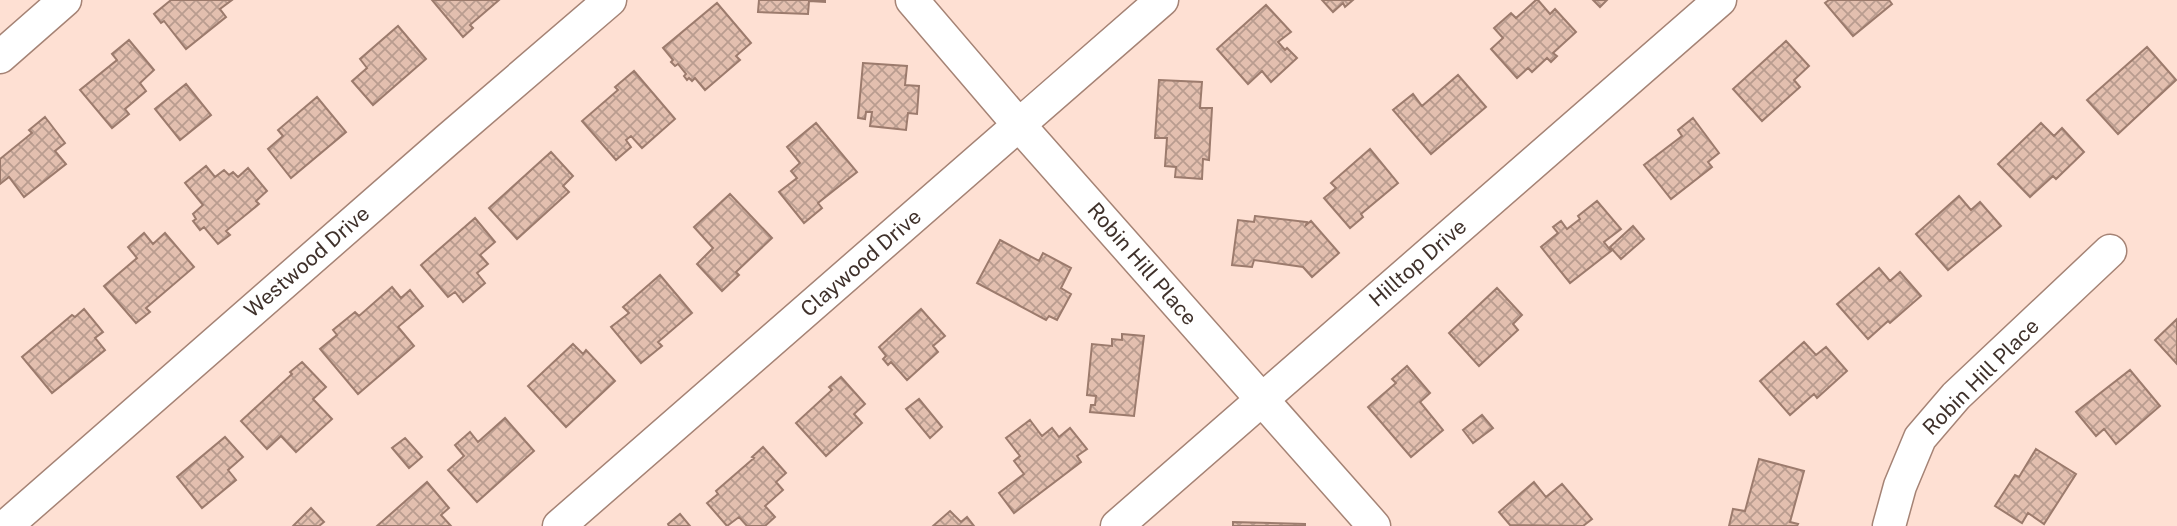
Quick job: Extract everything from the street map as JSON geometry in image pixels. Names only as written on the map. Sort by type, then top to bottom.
[{"type":"street","points":[[0,57],[65,0]]},
{"type":"street","name":"Westwood Drive","points":[[6,526],[610,0]]},
{"type":"street","name":"Robin Hill Place","points":[[912,0],[1374,526]]},
{"type":"street","name":"Claywood Drive","points":[[559,526],[1162,0]]},
{"type":"street","name":"Hilltop Drive","points":[[1116,526],[1720,0]]},
{"type":"street","name":"Robin Hill Place","points":[[1889,526],[1900,486],[1920,438],[1956,396],[2110,251]]},
{"type":"building","points":[[171,0],[232,0],[220,9],[226,17],[186,49],[164,21],[161,23],[154,14]]},
{"type":"building","points":[[432,0],[499,0],[470,25],[473,28],[463,37]]},
{"type":"building","points":[[759,0],[825,0],[825,2],[809,1],[808,14],[758,12]]},
{"type":"building","points":[[1322,0],[1353,0],[1345,7],[1343,3],[1333,12]]},
{"type":"building","points":[[1536,0],[1550,14],[1555,9],[1576,32],[1553,53],[1557,56],[1551,62],[1547,58],[1532,72],[1528,68],[1517,78],[1491,49],[1503,38],[1494,28],[1511,13],[1516,18]]},
{"type":"building","points":[[1593,0],[1607,0],[1600,7]]},
{"type":"building","points":[[1829,0],[1889,0],[1892,4],[1853,36],[1825,3]]},
{"type":"building","points":[[717,3],[751,43],[736,56],[740,60],[705,90],[695,78],[692,81],[689,78],[687,80],[684,76],[686,74],[678,64],[675,66],[671,62],[673,60],[663,48]]},
{"type":"building","points":[[1266,5],[1291,32],[1278,42],[1297,58],[1271,82],[1262,71],[1248,84],[1217,49]]},
{"type":"building","points":[[398,26],[426,59],[373,105],[352,81],[367,68],[360,59]]},
{"type":"building","points":[[129,40],[154,70],[140,83],[146,91],[125,109],[129,114],[112,128],[80,90],[117,60],[112,54]]},
{"type":"building","points":[[1786,41],[1809,66],[1794,80],[1800,87],[1762,121],[1733,89]]},
{"type":"building","points":[[2147,47],[2176,80],[2118,134],[2087,100]]},
{"type":"building","points":[[863,63],[907,66],[905,85],[919,86],[917,114],[908,113],[906,130],[870,126],[872,112],[866,112],[865,119],[858,118]]},
{"type":"building","points":[[634,71],[675,119],[642,148],[631,136],[626,140],[631,147],[616,160],[582,121],[618,90],[615,87]]},
{"type":"building","points":[[1458,75],[1486,107],[1431,154],[1393,110],[1413,94],[1422,106]]},
{"type":"building","points":[[1159,80],[1202,82],[1200,108],[1212,108],[1209,160],[1203,159],[1202,179],[1175,177],[1176,167],[1165,166],[1167,138],[1155,138]]},
{"type":"building","points":[[186,84],[211,115],[180,140],[155,109]]},
{"type":"building","points":[[317,97],[346,132],[291,178],[268,149],[283,136],[278,130]]},
{"type":"building","points":[[45,117],[65,143],[55,151],[66,164],[24,197],[9,177],[0,184],[0,159],[32,133],[29,130]]},
{"type":"building","points":[[1693,118],[1719,153],[1708,162],[1712,167],[1671,199],[1644,165],[1682,136],[1678,130]]},
{"type":"building","points":[[816,123],[857,172],[818,203],[822,208],[804,223],[779,192],[797,178],[791,171],[800,163],[787,147]]},
{"type":"building","points":[[2041,123],[2054,136],[2062,128],[2084,152],[2056,179],[2053,176],[2030,197],[1998,164]]},
{"type":"building","points":[[1370,149],[1398,183],[1361,214],[1363,217],[1350,228],[1324,198],[1336,188],[1331,183]]},
{"type":"building","points":[[551,152],[573,176],[563,186],[569,192],[517,239],[489,208]]},
{"type":"building","points":[[206,166],[215,177],[224,170],[229,175],[233,172],[238,177],[248,168],[267,191],[256,201],[259,204],[226,231],[230,235],[218,244],[204,227],[200,230],[193,221],[196,219],[193,214],[203,205],[185,183]]},
{"type":"building","points":[[730,194],[772,238],[736,272],[739,275],[722,291],[697,264],[713,248],[694,227]]},
{"type":"building","points":[[1959,196],[1971,210],[1980,202],[2001,226],[1948,270],[1916,234]]},
{"type":"building","points":[[1597,201],[1621,229],[1604,242],[1611,251],[1570,283],[1541,247],[1558,233],[1553,227],[1561,221],[1567,229]]},
{"type":"building","points":[[1255,216],[1307,222],[1306,225],[1311,221],[1339,253],[1312,277],[1303,267],[1254,260],[1252,267],[1232,265],[1238,220],[1254,222]]},
{"type":"building","points":[[475,218],[495,242],[480,255],[488,264],[477,273],[485,283],[463,302],[455,292],[448,297],[421,265]]},
{"type":"building","points":[[1633,226],[1644,239],[1621,259],[1610,247]]},
{"type":"building","points":[[144,233],[153,244],[165,233],[194,267],[146,308],[150,312],[136,323],[104,286],[137,258],[128,247]]},
{"type":"building","points":[[1000,240],[1039,261],[1043,253],[1071,268],[1061,288],[1071,294],[1057,320],[1049,316],[1046,320],[977,283]]},
{"type":"building","points":[[1879,268],[1890,281],[1900,272],[1921,296],[1868,339],[1837,304]]},
{"type":"building","points":[[660,275],[692,313],[658,342],[662,346],[641,363],[611,327],[629,313],[623,307]]},
{"type":"building","points":[[392,287],[401,298],[410,290],[423,306],[398,327],[414,346],[358,394],[320,349],[337,335],[333,330],[355,312],[359,316]]},
{"type":"building","points":[[1497,288],[1522,315],[1513,324],[1518,330],[1479,366],[1449,333]]},
{"type":"building","points":[[84,309],[103,332],[95,338],[105,350],[52,393],[22,357],[72,315],[75,317]]},
{"type":"building","points":[[921,309],[945,336],[933,346],[938,352],[907,380],[891,362],[888,365],[883,359],[886,356],[879,347]]},
{"type":"building","points":[[2177,319],[2177,364],[2155,340]]},
{"type":"building","points":[[1122,334],[1144,336],[1134,416],[1090,412],[1091,405],[1095,405],[1096,396],[1087,395],[1092,344],[1112,346],[1112,339],[1122,340]]},
{"type":"building","points":[[1804,342],[1816,355],[1826,347],[1847,371],[1817,398],[1814,394],[1790,415],[1760,381]]},
{"type":"building","points":[[573,344],[583,354],[586,350],[615,381],[566,427],[528,386]]},
{"type":"building","points":[[302,362],[326,387],[313,399],[332,419],[296,452],[281,436],[267,449],[241,421]]},
{"type":"building","points":[[1407,366],[1430,393],[1420,402],[1443,430],[1411,457],[1368,407],[1396,383],[1392,379]]},
{"type":"building","points":[[2130,370],[2160,406],[2116,444],[2104,429],[2096,436],[2076,412]]},
{"type":"building","points":[[841,377],[865,404],[854,414],[862,423],[826,456],[796,423],[832,390],[829,387]]},
{"type":"building","points":[[919,399],[942,427],[930,438],[906,409]]},
{"type":"building","points":[[1482,415],[1493,428],[1473,443],[1463,430]]},
{"type":"building","points":[[505,418],[534,451],[477,502],[448,470],[464,456],[455,445],[470,432],[478,442]]},
{"type":"building","points":[[1030,420],[1042,436],[1052,428],[1059,437],[1070,428],[1087,449],[1077,456],[1081,462],[1014,513],[999,493],[1024,474],[1014,461],[1020,456],[1006,438]]},
{"type":"building","points":[[225,437],[243,457],[228,470],[236,480],[202,508],[177,477]]},
{"type":"building","points":[[405,438],[422,457],[409,468],[392,448]]},
{"type":"building","points":[[763,447],[786,473],[776,482],[783,490],[765,506],[775,517],[765,526],[747,526],[739,517],[727,526],[707,503],[718,494],[716,491]]},
{"type":"building","points":[[2036,449],[2076,474],[2044,524],[2028,513],[2022,523],[1995,506],[2015,475],[2019,477]]},
{"type":"building","points":[[1759,459],[1804,471],[1790,522],[1798,524],[1797,526],[1729,526],[1733,509],[1745,511]]},
{"type":"building","points":[[427,482],[449,508],[441,515],[451,526],[377,526]]},
{"type":"building","points":[[1534,482],[1546,497],[1562,484],[1592,519],[1583,526],[1510,525],[1499,512]]},
{"type":"building","points":[[311,508],[324,522],[319,526],[293,526]]},
{"type":"building","points":[[950,511],[961,522],[967,517],[974,526],[933,526]]},
{"type":"building","points":[[680,514],[690,526],[669,526],[668,524]]},
{"type":"building","points":[[1233,522],[1305,524],[1305,526],[1233,526]]}]
